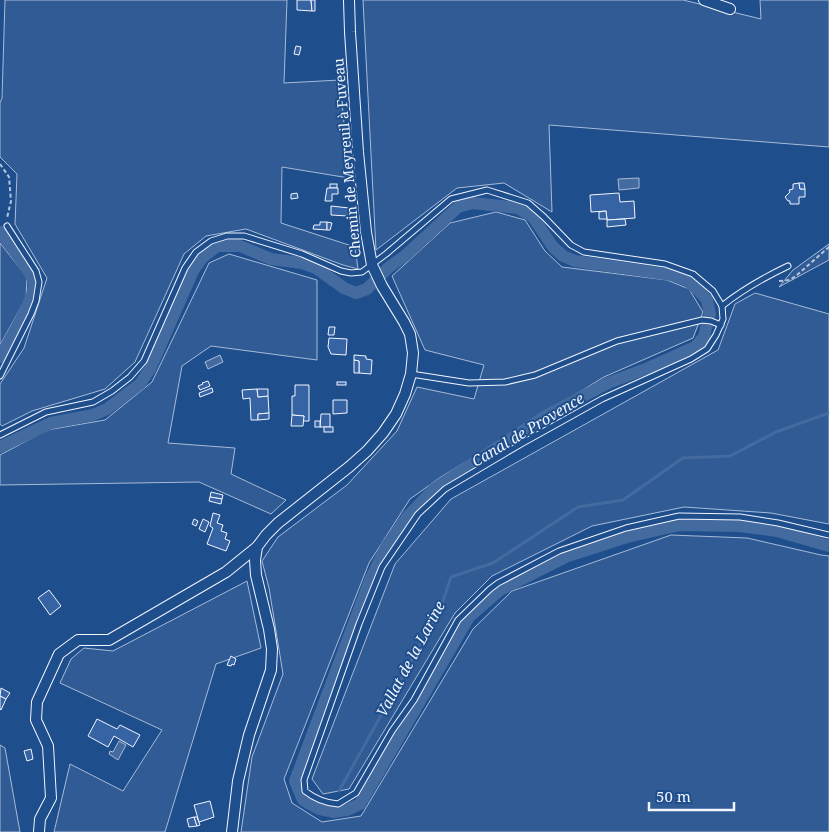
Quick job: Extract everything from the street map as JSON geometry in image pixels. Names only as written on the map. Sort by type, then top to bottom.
[{"type":"street","name":"Chemin de Meyreuil à Fuveau","points":[[39,832],[40,819],[51,798],[48,746],[36,720],[38,702],[59,654],[78,640],[109,640],[226,572],[258,547],[266,535],[278,523],[361,456],[383,433],[396,414],[405,394],[411,374],[413,353],[410,334],[372,265],[366,232],[358,152],[349,0]]},
{"type":"street","points":[[704,0],[730,9]]},
{"type":"street","points":[[232,832],[238,781],[249,735],[271,670],[272,649],[269,629],[256,575],[255,560],[258,547]]},
{"type":"lane","points":[[0,435],[46,412],[93,402],[112,391],[130,377],[144,361],[185,268],[196,252],[211,241],[227,236],[244,236],[302,254],[341,271],[351,273],[362,272],[451,199],[487,190],[528,203],[571,245],[584,252],[665,264],[693,274],[714,291],[722,306],[723,319],[707,349],[691,359],[602,399],[521,444],[445,490],[418,514],[382,567],[359,624],[304,780],[305,790],[313,797],[326,803],[338,804],[356,793],[392,731],[414,700],[458,620],[498,583],[559,551],[626,528],[679,516],[740,517],[778,523],[829,535]]},
{"type":"lane","points":[[0,376],[31,314],[36,301],[39,282],[36,271],[7,226]]},
{"type":"lane","points":[[722,306],[759,281],[788,266]]},
{"type":"lane","points":[[411,374],[469,383],[504,382],[535,375],[617,341],[702,320],[721,325]]},
{"type":"path","points":[[0,164],[9,177],[11,200],[7,226]]},
{"type":"path","points":[[759,281],[790,280],[829,247]]},
{"type":"shaded area","points":[[5,0],[287,0],[284,83],[340,80],[349,178],[282,167],[281,223],[355,247],[358,269],[246,229],[206,236],[184,254],[135,362],[105,389],[32,411],[2,426],[0,424],[0,384],[24,348],[47,278],[15,224],[17,174],[0,157],[0,103],[2,98]]},
{"type":"shaded area","points":[[363,0],[683,0],[761,19],[760,0],[829,0],[829,147],[549,125],[552,212],[504,183],[457,188],[376,250]]},
{"type":"shaded area","points":[[639,178],[639,188],[619,190],[618,179]]},
{"type":"shaded area","points":[[496,212],[525,220],[545,251],[562,267],[667,280],[689,289],[703,312],[693,338],[604,377],[441,477],[410,499],[369,563],[284,779],[292,803],[322,822],[361,816],[473,629],[512,591],[671,535],[747,538],[829,556],[829,832],[241,832],[252,757],[283,674],[269,588],[262,561],[278,537],[347,485],[397,431],[417,387],[474,399],[484,365],[425,350],[392,276],[450,223]]},
{"type":"shaded area","points":[[0,243],[27,277],[26,298],[0,345]]},
{"type":"shaded area","points":[[829,244],[829,260],[779,287],[793,270]]},
{"type":"shaded area","points":[[229,254],[317,280],[317,360],[211,346],[182,366],[168,443],[235,448],[231,474],[286,500],[271,514],[199,482],[0,485],[0,455],[47,430],[105,420],[152,382],[209,263]]},
{"type":"shaded area","points":[[755,293],[829,314],[829,524],[771,513],[684,507],[592,526],[492,576],[455,613],[349,789],[323,794],[312,779],[395,564],[451,499],[718,350],[735,304]]},
{"type":"shaded area","points":[[220,355],[223,362],[208,369],[205,362]]},
{"type":"shaded area","points":[[247,581],[261,648],[216,664],[165,832],[54,832],[70,764],[123,791],[162,730],[60,683],[71,659],[84,648],[113,651]]},
{"type":"shaded area","points":[[119,741],[126,745],[118,760],[109,754],[110,751],[113,752]]},
{"type":"shaded area","points":[[0,745],[5,748],[20,832],[0,832]]},
{"type":"building","points":[[297,0],[311,0],[312,11],[297,10]]},
{"type":"building","points":[[311,0],[315,0],[315,11],[312,11]]},
{"type":"building","points":[[296,46],[301,47],[299,55],[294,54]]},
{"type":"building","points":[[799,183],[800,189],[805,189],[805,197],[799,197],[799,204],[790,204],[790,201],[785,197],[790,192],[789,190],[793,189],[793,184]]},
{"type":"building","points":[[799,183],[804,183],[805,189],[800,189]]},
{"type":"building","points":[[330,184],[337,184],[337,188],[330,188]]},
{"type":"building","points":[[327,188],[338,188],[338,194],[332,194],[332,201],[325,201]]},
{"type":"building","points":[[297,193],[298,198],[291,199],[291,194]]},
{"type":"building","points":[[619,193],[620,202],[634,201],[635,218],[607,220],[606,211],[591,212],[590,195]]},
{"type":"building","points":[[331,206],[349,208],[348,216],[331,215]]},
{"type":"building","points":[[606,211],[607,219],[599,219],[599,212]]},
{"type":"building","points":[[625,219],[626,225],[607,227],[607,220]]},
{"type":"building","points":[[320,222],[327,222],[327,230],[313,229],[314,225],[320,225]]},
{"type":"building","points":[[327,222],[332,223],[330,230],[327,230]]},
{"type":"building","points":[[329,327],[335,327],[334,335],[328,335]]},
{"type":"building","points":[[329,338],[347,339],[346,355],[331,354],[328,347]]},
{"type":"building","points":[[354,355],[366,356],[366,359],[372,360],[371,374],[359,373],[359,361],[354,360]]},
{"type":"building","points":[[354,360],[359,361],[359,373],[354,373]]},
{"type":"building","points":[[208,381],[210,386],[200,390],[198,386]]},
{"type":"building","points":[[337,382],[346,382],[346,385],[337,385]]},
{"type":"building","points":[[295,385],[309,385],[309,421],[303,421],[304,416],[292,415],[292,396],[295,396]]},
{"type":"building","points":[[212,388],[213,392],[200,397],[199,393]]},
{"type":"building","points":[[257,389],[258,397],[268,396],[269,413],[258,414],[258,420],[251,420],[250,398],[243,399],[242,390]]},
{"type":"building","points":[[257,389],[268,389],[268,396],[258,397]]},
{"type":"building","points":[[333,400],[347,400],[347,413],[333,414]]},
{"type":"building","points":[[269,413],[269,419],[258,420],[258,414]]},
{"type":"building","points":[[321,414],[330,414],[330,427],[320,427]]},
{"type":"building","points":[[292,415],[304,416],[303,426],[291,426]]},
{"type":"building","points":[[315,421],[320,421],[320,427],[315,427]]},
{"type":"building","points":[[324,427],[333,427],[333,432],[324,432]]},
{"type":"building","points":[[211,492],[223,495],[222,499],[210,497]]},
{"type":"building","points":[[210,497],[222,499],[221,504],[209,501]]},
{"type":"building","points":[[213,513],[220,515],[217,523],[223,525],[221,531],[227,533],[225,539],[230,541],[226,551],[207,544],[213,528],[210,526]]},
{"type":"building","points":[[194,519],[198,521],[196,526],[192,524]]},
{"type":"building","points":[[203,519],[209,522],[205,532],[199,529]]},
{"type":"building","points":[[49,590],[61,606],[50,615],[38,598]]},
{"type":"building","points":[[231,656],[236,659],[234,665],[232,664],[231,666],[227,665]]},
{"type":"building","points":[[1,688],[10,693],[6,699],[0,696]]},
{"type":"building","points":[[0,696],[6,699],[1,710],[0,709]]},
{"type":"building","points":[[97,719],[117,729],[120,725],[140,735],[133,747],[114,736],[108,747],[88,736]]},
{"type":"building","points":[[31,749],[33,759],[27,761],[24,751]]},
{"type":"building","points":[[210,801],[214,817],[199,822],[194,805]]},
{"type":"building","points":[[194,817],[197,826],[189,827],[187,819]]},
{"type":"building","points":[[194,817],[197,817],[200,825],[197,826]]},
{"type":"waterway","name":"Canal de Provence","points":[[0,447],[51,423],[93,415],[107,409],[140,384],[150,369],[193,271],[202,258],[217,246],[240,246],[271,259],[302,263],[316,268],[344,288],[356,293],[367,289],[388,268],[406,255],[458,207],[473,203],[518,208],[533,217],[553,247],[563,256],[575,261],[672,275],[686,280],[697,289],[707,300],[710,314],[704,337],[695,347],[608,383],[547,415],[434,489],[408,516],[386,547],[370,580],[295,781],[303,800],[319,809],[333,812],[347,810],[360,804],[469,617],[500,590],[568,556],[627,537],[680,525],[739,526],[777,531],[829,546]]},
{"type":"waterway","name":"Canal de Provence","points":[[0,232],[25,265],[34,284],[26,310],[0,357]]},
{"type":"waterway","name":"Vallat de la Larine","points":[[339,791],[441,607],[451,577],[493,563],[578,507],[623,500],[683,458],[730,456],[776,432],[829,413]]}]
